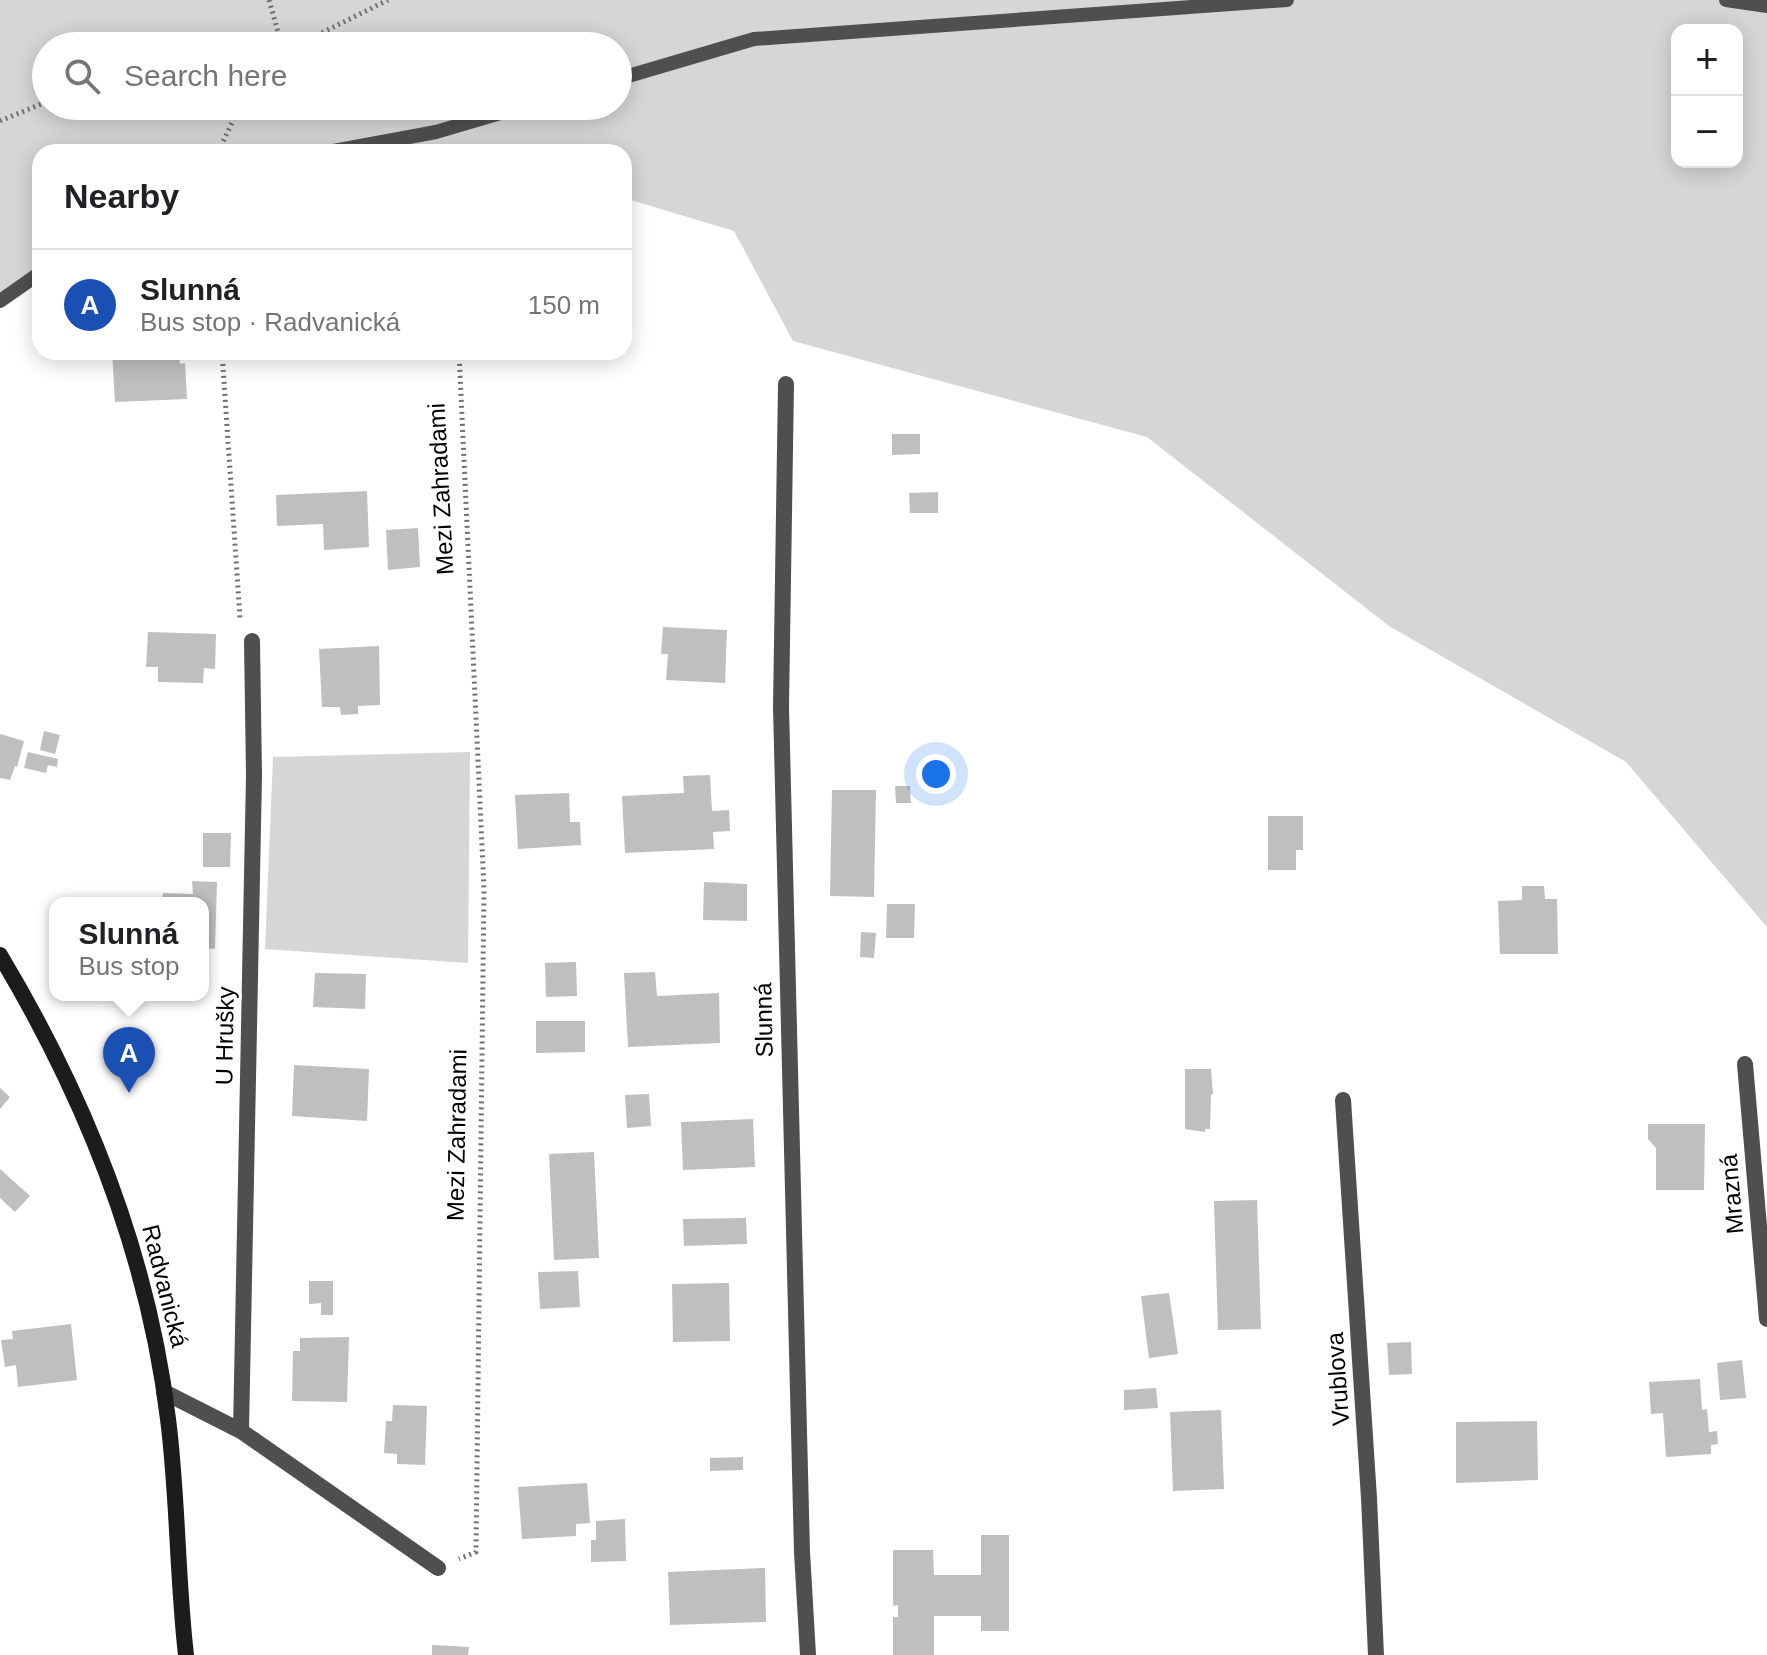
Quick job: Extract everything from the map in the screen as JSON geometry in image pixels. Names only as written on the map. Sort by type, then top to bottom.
[{"type":"street","name":"Slunná","points":[[786,384],[781,707],[802,1552],[808,1655]]},
{"type":"street","name":"U Hrušky","points":[[241,1431],[254,775],[252,641]]},
{"type":"street","name":"Radvanická","points":[[0,955],[52,1047],[81,1110],[115,1195],[143,1284],[164,1392],[173,1459],[186,1655]]},
{"type":"street","name":"Mrazná","points":[[1745,1064],[1767,1319]]},
{"type":"street","name":"Vrublova","points":[[1343,1100],[1376,1655]]},
{"type":"street","points":[[164,1392],[241,1431],[438,1568]]},
{"type":"lane","points":[[632,75],[754,39],[1287,0]]},
{"type":"lane","points":[[1726,0],[1767,6]]},
{"type":"lane","points":[[371,144],[436,132],[477,120]]},
{"type":"lane","points":[[0,301],[32,279]]},
{"type":"path","points":[[269,0],[278,32]]},
{"type":"path","points":[[323,32],[388,0]]},
{"type":"path","points":[[0,121],[32,108]]},
{"type":"path","points":[[222,144],[233,120]]},
{"type":"path","points":[[223,360],[240,625],[252,641]]},
{"type":"path","name":"Mezi Zahradami","points":[[438,1568],[476,1552],[484,889],[459,360]]},
{"type":"shaded area","points":[[0,0],[1767,0],[1767,927],[1626,762],[1389,626],[1147,437],[793,341],[734,231],[632,200],[632,144],[32,144],[32,272],[0,293]]},
{"type":"shaded area","points":[[470,752],[468,963],[265,949],[273,757]]},
{"type":"building","points":[[112,360],[180,360],[180,364],[185,363],[187,399],[115,402]]},
{"type":"building","points":[[892,434],[920,434],[920,454],[892,455]]},
{"type":"building","points":[[367,491],[369,547],[324,550],[323,524],[277,526],[276,495]]},
{"type":"building","points":[[938,492],[938,513],[910,513],[909,493]]},
{"type":"building","points":[[418,528],[420,567],[388,570],[386,530]]},
{"type":"building","points":[[663,627],[727,630],[725,683],[666,680],[668,654],[661,654]]},
{"type":"building","points":[[148,632],[216,634],[215,669],[204,668],[203,683],[158,682],[158,667],[146,667]]},
{"type":"building","points":[[379,646],[380,705],[358,706],[358,714],[341,715],[340,707],[322,707],[319,649]]},
{"type":"building","points":[[44,731],[60,735],[55,754],[40,750]]},
{"type":"building","points":[[0,734],[24,741],[10,780],[0,778]]},
{"type":"building","points":[[28,752],[58,759],[57,767],[48,765],[46,773],[24,768]]},
{"type":"building","points":[[710,775],[712,811],[729,810],[730,831],[713,832],[714,849],[625,853],[622,796],[684,793],[683,776]]},
{"type":"building","points":[[895,786],[910,786],[911,803],[896,803]]},
{"type":"building","points":[[832,790],[876,790],[874,897],[830,896]]},
{"type":"building","points":[[569,793],[570,822],[580,822],[581,845],[518,849],[515,795]]},
{"type":"building","points":[[1268,816],[1303,816],[1303,850],[1296,850],[1296,870],[1268,870]]},
{"type":"building","points":[[203,833],[231,833],[230,867],[203,867]]},
{"type":"building","points":[[192,881],[217,882],[215,949],[209,948],[209,897],[163,897],[163,893],[193,894]]},
{"type":"building","points":[[704,882],[747,884],[747,921],[703,920]]},
{"type":"building","points":[[1522,886],[1544,886],[1545,899],[1557,899],[1558,954],[1500,954],[1498,901],[1522,900]]},
{"type":"building","points":[[887,904],[915,904],[914,938],[886,938]]},
{"type":"building","points":[[861,932],[876,933],[874,958],[860,957]]},
{"type":"building","points":[[576,962],[577,996],[546,997],[545,963]]},
{"type":"building","points":[[655,972],[657,996],[719,993],[720,1043],[628,1047],[624,973]]},
{"type":"building","points":[[315,973],[366,974],[365,1009],[313,1007]]},
{"type":"building","points":[[536,1021],[585,1021],[585,1052],[536,1053]]},
{"type":"building","points":[[294,1065],[369,1069],[367,1121],[292,1116]]},
{"type":"building","points":[[1185,1069],[1211,1069],[1213,1094],[1210,1129],[1205,1129],[1205,1132],[1185,1129]]},
{"type":"building","points":[[0,1088],[10,1097],[0,1109]]},
{"type":"building","points":[[649,1094],[651,1126],[627,1128],[625,1095]]},
{"type":"building","points":[[753,1119],[755,1167],[683,1170],[681,1122]]},
{"type":"building","points":[[1648,1124],[1705,1124],[1704,1190],[1656,1190],[1656,1148],[1648,1139]]},
{"type":"building","points":[[594,1152],[599,1258],[554,1260],[549,1154]]},
{"type":"building","points":[[0,1169],[30,1196],[15,1212],[0,1198]]},
{"type":"building","points":[[1257,1200],[1261,1329],[1218,1330],[1214,1201]]},
{"type":"building","points":[[746,1218],[747,1244],[684,1246],[683,1219]]},
{"type":"building","points":[[578,1271],[580,1307],[540,1309],[538,1272]]},
{"type":"building","points":[[309,1281],[333,1281],[333,1315],[321,1315],[321,1303],[309,1304]]},
{"type":"building","points":[[729,1283],[730,1341],[673,1342],[672,1284]]},
{"type":"building","points":[[1169,1293],[1178,1354],[1149,1358],[1141,1296]]},
{"type":"building","points":[[71,1324],[77,1380],[18,1387],[16,1365],[5,1367],[1,1340],[13,1339],[12,1331]]},
{"type":"building","points":[[349,1337],[347,1402],[292,1401],[293,1351],[300,1351],[300,1338]]},
{"type":"building","points":[[1411,1342],[1412,1374],[1389,1375],[1387,1343]]},
{"type":"building","points":[[1742,1360],[1746,1398],[1720,1400],[1717,1363]]},
{"type":"building","points":[[1700,1379],[1702,1410],[1707,1409],[1709,1432],[1717,1431],[1718,1444],[1711,1445],[1711,1454],[1666,1457],[1663,1413],[1651,1414],[1649,1382]]},
{"type":"building","points":[[1156,1388],[1158,1408],[1124,1410],[1124,1390]]},
{"type":"building","points":[[393,1405],[427,1406],[425,1465],[397,1464],[397,1454],[384,1453],[386,1421],[392,1421]]},
{"type":"building","points":[[1221,1410],[1224,1489],[1173,1491],[1170,1412]]},
{"type":"building","points":[[1537,1421],[1538,1480],[1456,1483],[1456,1422]]},
{"type":"building","points":[[743,1457],[743,1470],[710,1471],[710,1458]]},
{"type":"building","points":[[587,1483],[590,1523],[576,1524],[576,1536],[522,1539],[518,1487]]},
{"type":"building","points":[[625,1519],[626,1561],[591,1562],[591,1540],[596,1540],[596,1521]]},
{"type":"building","points":[[981,1535],[1009,1535],[1009,1631],[981,1631],[981,1616],[934,1616],[934,1655],[893,1655],[893,1617],[898,1617],[898,1605],[893,1606],[893,1550],[933,1550],[934,1575],[981,1575]]},
{"type":"building","points":[[765,1568],[766,1622],[670,1625],[668,1572]]},
{"type":"building","points":[[432,1645],[469,1647],[468,1655],[432,1655]]},
{"type":"place","name":"Slunná","points":[[129,1093]]}]
